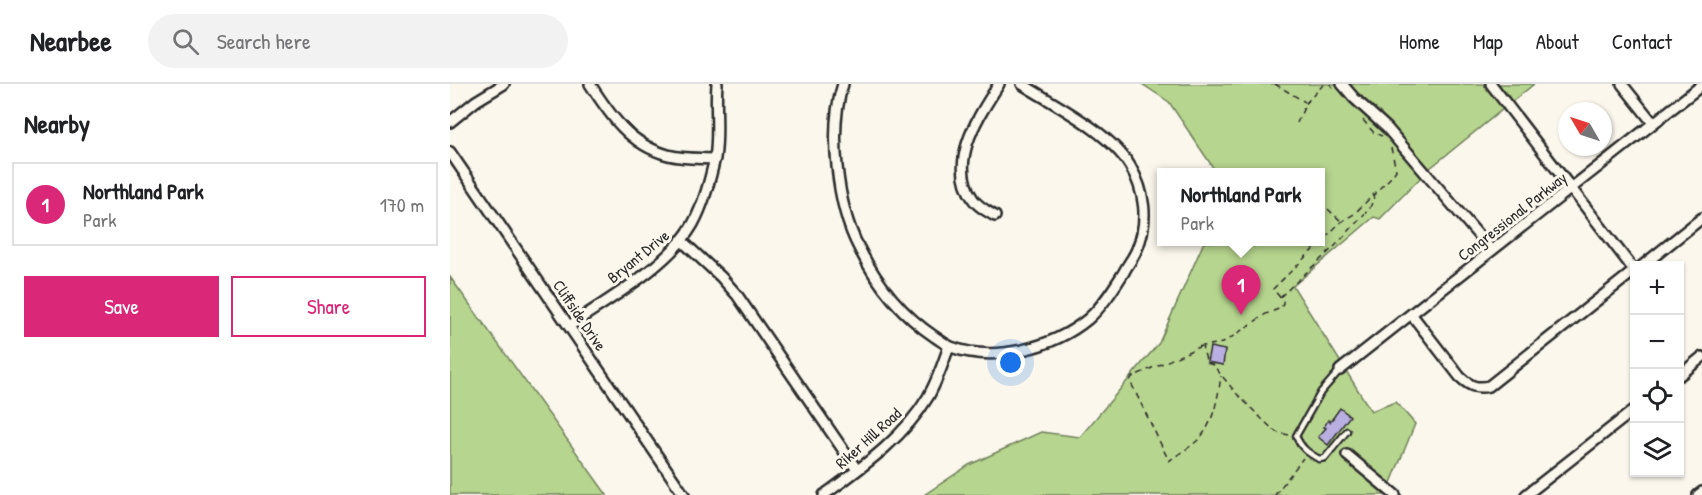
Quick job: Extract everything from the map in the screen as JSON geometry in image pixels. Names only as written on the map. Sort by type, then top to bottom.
[{"type":"street","points":[[450,122],[476,101],[504,84]]},
{"type":"street","points":[[590,84],[611,116],[638,141],[668,155],[714,159]]},
{"type":"street","name":"Bryant Drive","points":[[569,326],[648,271],[681,240],[693,224],[704,198],[714,159],[717,84]]},
{"type":"street","points":[[843,84],[837,115],[838,173],[844,208],[856,242],[879,283],[911,318],[949,346],[971,351],[1003,352],[1034,347],[1063,336],[1090,317],[1116,286],[1137,249],[1143,231],[1144,201],[1140,185],[1129,164],[1115,146],[1102,135],[1022,84]]},
{"type":"street","points":[[995,216],[974,201],[964,180],[964,169],[970,136],[976,120],[999,84]]},
{"type":"street","points":[[1491,84],[1630,264]]},
{"type":"street","points":[[1622,84],[1653,123]]},
{"type":"street","name":"Congressional Parkway","points":[[1340,370],[1702,85]]},
{"type":"street","points":[[1338,87],[1354,98],[1387,128],[1491,250]]},
{"type":"street","name":"Cliffside Drive","points":[[450,152],[684,495]]},
{"type":"street","points":[[1648,261],[1702,218]]},
{"type":"street","points":[[681,240],[722,277],[737,295],[858,470]]},
{"type":"street","points":[[1412,315],[1460,377],[1470,386],[1478,388],[1489,386],[1630,274]]},
{"type":"street","name":"Riker Hill Road","points":[[824,495],[874,458],[913,419],[940,373],[949,346]]},
{"type":"street","points":[[1684,372],[1702,357]]},
{"type":"street","points":[[1526,495],[1630,414]]},
{"type":"street","points":[[1347,455],[1395,495]]},
{"type":"street","points":[[1698,495],[1702,492]]},
{"type":"lane","points":[[1340,370],[1321,392],[1296,436],[1299,444],[1319,459],[1325,458],[1347,431]]},
{"type":"path","points":[[1275,84],[1306,103]]},
{"type":"path","points":[[1297,123],[1306,103],[1324,84]]},
{"type":"path","points":[[1329,84],[1338,87]]},
{"type":"path","points":[[1325,238],[1375,194],[1396,170],[1389,140],[1374,133],[1361,117]]},
{"type":"path","points":[[1280,297],[1370,208],[1375,194]]},
{"type":"path","points":[[1325,207],[1341,222]]},
{"type":"path","points":[[1221,376],[1211,419],[1200,438],[1169,461],[1130,381],[1132,377],[1202,346],[1223,343],[1266,314],[1281,308],[1283,304],[1273,289],[1317,246]]},
{"type":"path","points":[[1202,346],[1207,363],[1212,365],[1246,405],[1276,432],[1296,436]]},
{"type":"path","points":[[1275,495],[1307,452]]},
{"type":"green space","points":[[1142,84],[1534,84],[1429,169],[1380,219],[1374,217],[1293,286],[1371,411],[1396,402],[1415,424],[1386,495],[924,495],[969,465],[1041,432],[1080,437],[1159,343],[1202,246],[1325,246],[1325,168],[1213,168],[1169,102]]},
{"type":"green space","points":[[450,277],[607,495],[450,495]]},
{"type":"building","points":[[1210,347],[1225,350],[1223,365],[1207,362]]},
{"type":"building","points":[[1340,408],[1350,416],[1328,445],[1318,437],[1326,428],[1324,427],[1328,420],[1330,422]]},
{"type":"place","name":"Northland Park","points":[[1241,315]]}]
